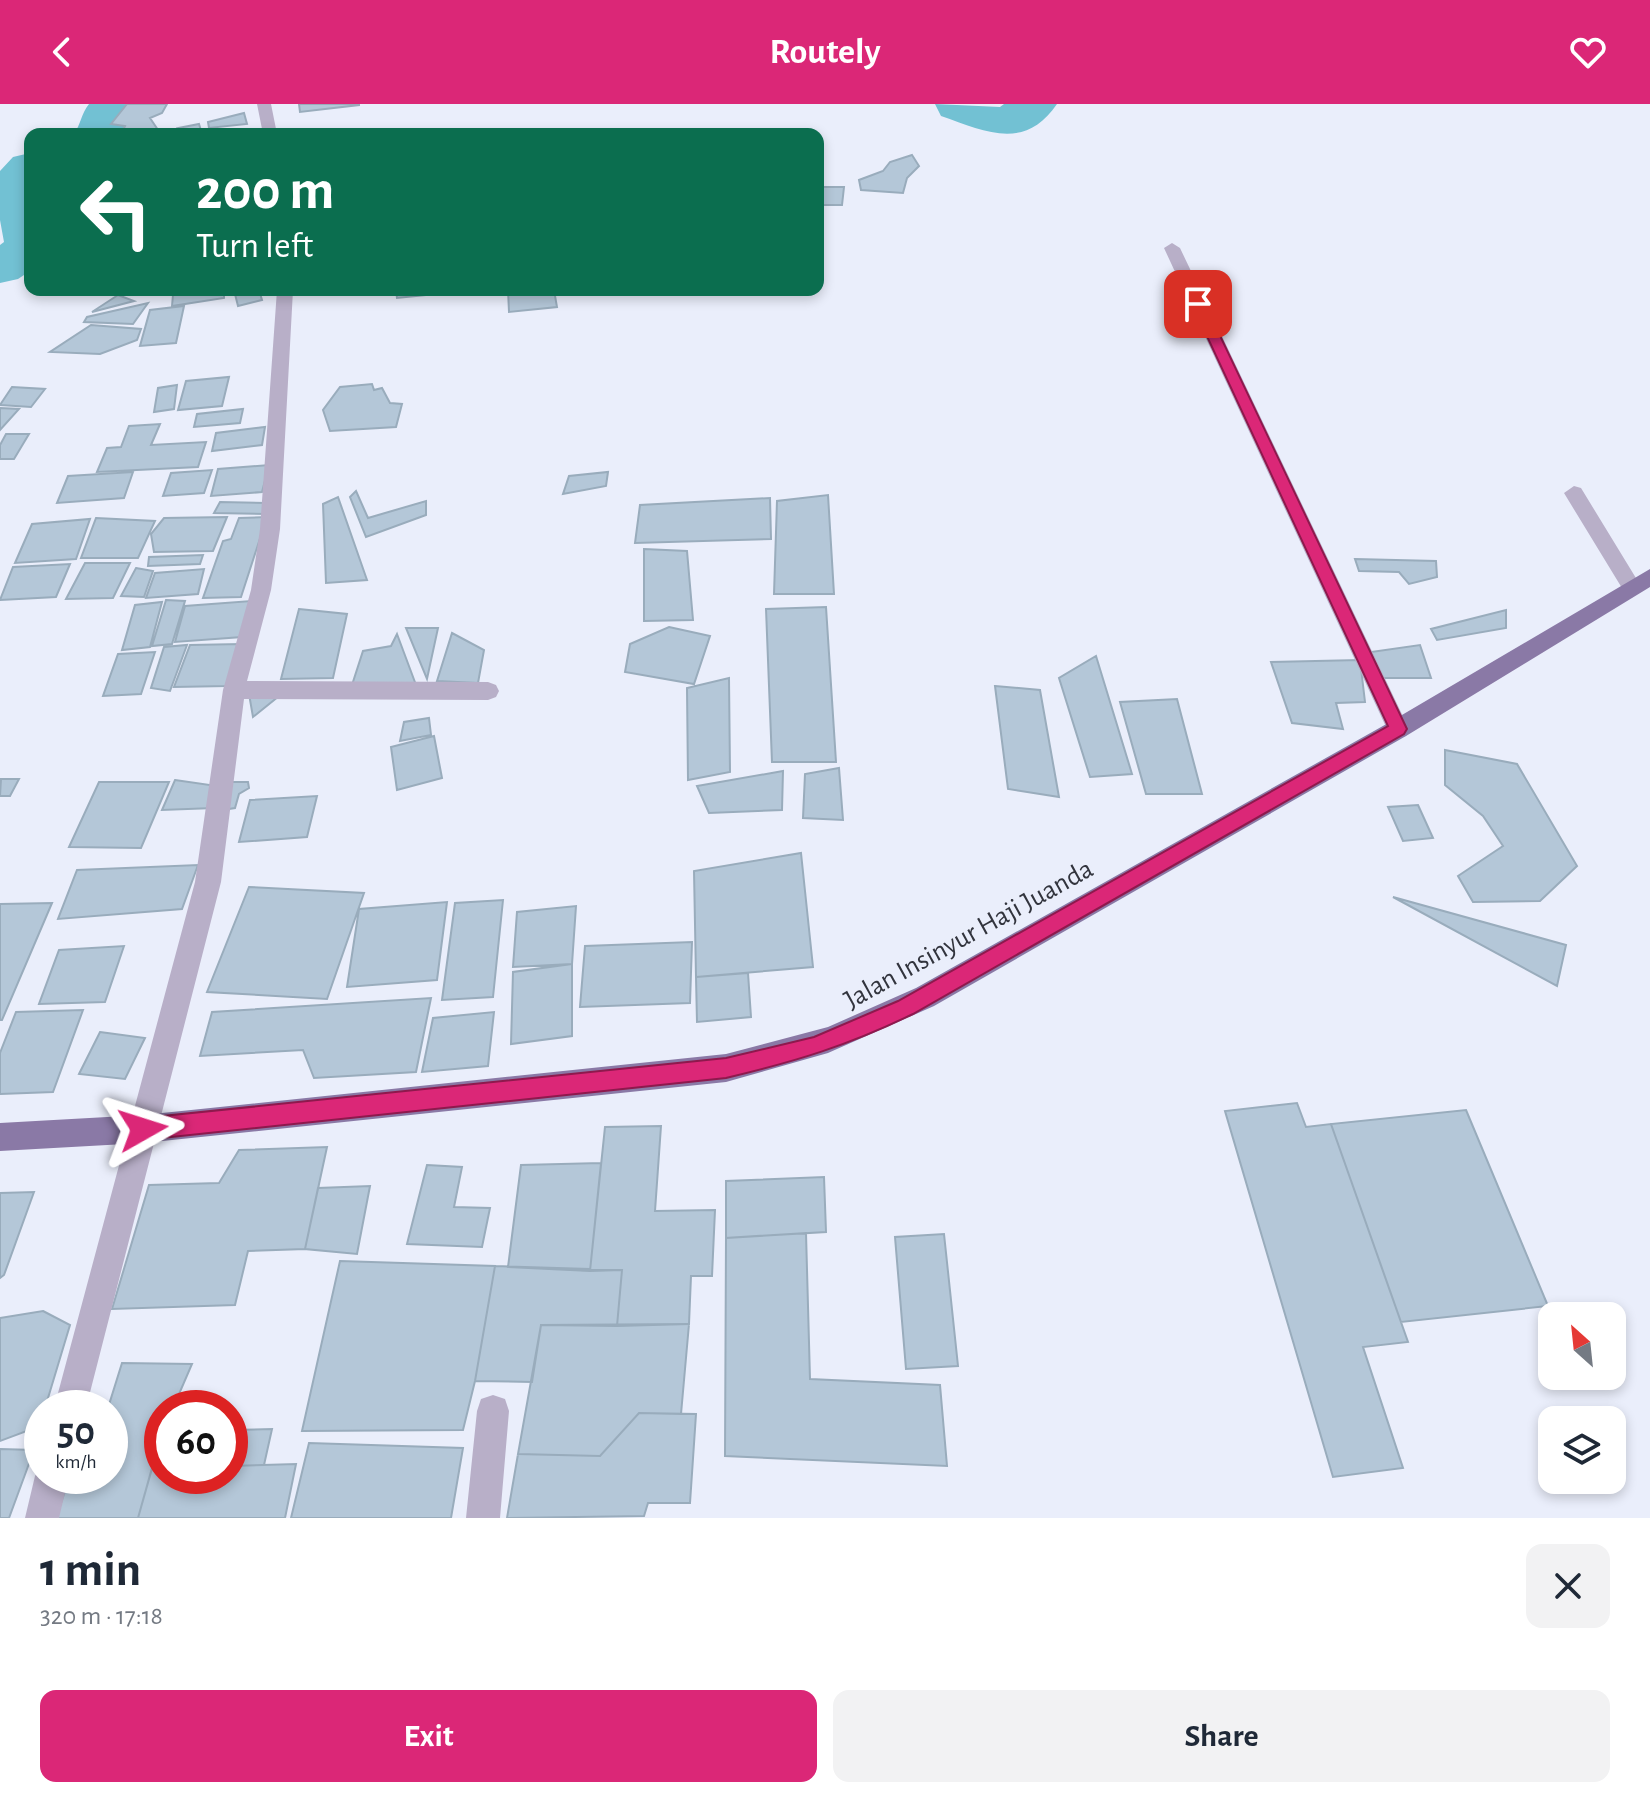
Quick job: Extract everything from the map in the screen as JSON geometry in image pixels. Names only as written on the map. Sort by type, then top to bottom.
[{"type":"main road","name":"Jalan Insinyur Haji Juanda","points":[[0,1137],[143,1129],[726,1068],[814,1047],[849,1034],[925,997],[1398,729],[1641,582]]},
{"type":"street","points":[[264,104],[269,128]]},
{"type":"street","points":[[1172,248],[1398,729]]},
{"type":"street","points":[[75,1390],[208,882],[234,690],[261,590],[270,529],[285,296]]},
{"type":"street","points":[[1574,493],[1641,582]]},
{"type":"street","points":[[234,690],[488,691]]},
{"type":"street","points":[[483,1518],[493,1411]]},
{"type":"street","points":[[42,1518],[48,1494]]},
{"type":"building","points":[[127,104],[167,104],[162,113],[150,118],[157,128],[124,128],[111,124]]},
{"type":"building","points":[[299,104],[359,104],[359,105],[300,112]]},
{"type":"building","points":[[244,113],[247,124],[209,128],[208,122]]},
{"type":"building","points":[[199,124],[200,128],[178,128]]},
{"type":"building","points":[[912,155],[919,166],[907,178],[903,193],[861,190],[859,180],[883,171],[890,162]]},
{"type":"building","points":[[824,187],[844,187],[842,205],[824,205]]},
{"type":"building","points":[[116,296],[134,301],[92,312]]},
{"type":"building","points":[[173,296],[224,296],[224,298],[172,306]]},
{"type":"building","points":[[236,296],[261,296],[262,300],[238,306]]},
{"type":"building","points":[[508,296],[555,296],[557,307],[509,312]]},
{"type":"building","points":[[148,303],[133,324],[84,322],[87,317]]},
{"type":"building","points":[[184,306],[176,343],[140,346],[150,310]]},
{"type":"building","points":[[91,325],[141,329],[137,340],[100,354],[50,352]]},
{"type":"building","points":[[229,377],[222,406],[178,410],[186,381]]},
{"type":"building","points":[[372,384],[374,390],[382,388],[390,403],[402,404],[396,427],[330,431],[323,410],[340,387]]},
{"type":"building","points":[[177,385],[174,409],[154,412],[158,388]]},
{"type":"building","points":[[12,387],[45,389],[31,407],[0,405]]},
{"type":"building","points":[[0,408],[19,409],[0,430]]},
{"type":"building","points":[[243,409],[240,423],[194,427],[197,414]]},
{"type":"building","points":[[160,424],[151,445],[206,442],[198,467],[97,472],[107,448],[121,447],[129,426]]},
{"type":"building","points":[[265,427],[262,445],[212,451],[216,433]]},
{"type":"building","points":[[6,434],[29,434],[14,459],[0,459],[0,445]]},
{"type":"building","points":[[269,465],[262,492],[211,496],[218,469]]},
{"type":"building","points":[[212,470],[204,493],[163,496],[171,473]]},
{"type":"building","points":[[133,472],[124,498],[57,503],[68,476]]},
{"type":"building","points":[[608,472],[606,486],[563,494],[569,476]]},
{"type":"building","points":[[356,491],[368,518],[426,501],[426,515],[366,537],[350,497]]},
{"type":"building","points":[[828,495],[834,594],[774,594],[777,501]]},
{"type":"building","points":[[338,497],[367,580],[326,583],[323,504]]},
{"type":"building","points":[[770,498],[771,539],[635,543],[640,505]]},
{"type":"building","points":[[220,502],[265,503],[265,514],[214,513]]},
{"type":"building","points":[[227,517],[213,551],[154,552],[151,534],[164,518]]},
{"type":"building","points":[[267,517],[241,597],[203,598],[223,541],[231,539],[239,518]]},
{"type":"building","points":[[96,518],[155,521],[138,558],[81,558]]},
{"type":"building","points":[[90,519],[76,559],[15,563],[32,524]]},
{"type":"building","points":[[644,549],[687,551],[693,620],[644,621]]},
{"type":"building","points":[[203,555],[200,564],[148,566],[149,557]]},
{"type":"building","points":[[1355,559],[1436,561],[1437,577],[1409,584],[1399,572],[1359,571]]},
{"type":"building","points":[[85,563],[130,563],[113,598],[66,599]]},
{"type":"building","points":[[70,564],[56,597],[0,600],[13,567]]},
{"type":"building","points":[[136,568],[153,571],[144,597],[121,596]]},
{"type":"building","points":[[204,569],[198,594],[146,598],[155,573]]},
{"type":"building","points":[[166,600],[185,601],[172,644],[152,646]]},
{"type":"building","points":[[251,601],[242,637],[175,642],[185,606]]},
{"type":"building","points":[[162,602],[150,647],[122,650],[135,605]]},
{"type":"building","points":[[826,607],[836,762],[772,762],[766,609]]},
{"type":"building","points":[[299,609],[347,614],[333,678],[281,679]]},
{"type":"building","points":[[1506,610],[1506,628],[1437,640],[1431,629]]},
{"type":"building","points":[[669,627],[710,636],[694,684],[625,672],[630,644]]},
{"type":"building","points":[[406,628],[438,628],[427,679]]},
{"type":"building","points":[[452,633],[484,650],[478,683],[437,681]]},
{"type":"building","points":[[397,634],[416,685],[352,685],[363,651],[391,646]]},
{"type":"building","points":[[241,644],[227,686],[174,687],[190,645]]},
{"type":"building","points":[[187,645],[170,691],[151,688],[164,647]]},
{"type":"building","points":[[1420,645],[1431,678],[1383,678],[1371,652]]},
{"type":"building","points":[[155,652],[141,694],[103,696],[118,654]]},
{"type":"building","points":[[1096,656],[1132,774],[1090,777],[1059,678]]},
{"type":"building","points":[[1360,660],[1365,702],[1336,703],[1343,729],[1292,723],[1271,662]]},
{"type":"building","points":[[729,678],[730,772],[688,780],[687,688]]},
{"type":"building","points":[[995,686],[1040,690],[1059,797],[1008,789]]},
{"type":"building","points":[[249,694],[279,696],[253,717]]},
{"type":"building","points":[[1177,699],[1202,794],[1146,794],[1120,702]]},
{"type":"building","points":[[429,718],[431,735],[400,741],[404,722]]},
{"type":"building","points":[[434,736],[442,778],[397,790],[391,747]]},
{"type":"building","points":[[1445,750],[1517,764],[1577,866],[1540,901],[1473,902],[1458,876],[1503,846],[1483,816],[1445,785]]},
{"type":"building","points":[[839,768],[843,820],[803,818],[805,774]]},
{"type":"building","points":[[783,771],[782,810],[709,813],[697,786]]},
{"type":"building","points":[[1,779],[19,779],[10,796],[0,796]]},
{"type":"building","points":[[175,780],[217,786],[214,808],[162,810]]},
{"type":"building","points":[[99,782],[169,782],[141,848],[69,847]]},
{"type":"building","points":[[227,782],[248,782],[249,788],[239,794],[235,808],[222,810]]},
{"type":"building","points":[[317,796],[307,837],[239,842],[250,800]]},
{"type":"building","points":[[1418,805],[1433,838],[1403,841],[1388,807]]},
{"type":"building","points":[[801,853],[813,967],[696,977],[694,871]]},
{"type":"building","points":[[198,865],[182,909],[58,919],[77,870]]},
{"type":"building","points":[[249,887],[364,893],[327,999],[207,992]]},
{"type":"building","points":[[1393,897],[1566,945],[1557,986]]},
{"type":"building","points":[[503,900],[493,997],[442,1000],[455,903]]},
{"type":"building","points":[[447,902],[437,980],[347,987],[359,909]]},
{"type":"building","points":[[52,903],[2,1020],[0,1020],[0,904]]},
{"type":"building","points":[[576,906],[572,964],[513,967],[517,912]]},
{"type":"building","points":[[692,942],[690,1003],[580,1007],[585,946]]},
{"type":"building","points":[[124,946],[105,1002],[39,1004],[59,950]]},
{"type":"building","points":[[572,964],[572,1036],[511,1044],[513,972]]},
{"type":"building","points":[[748,973],[751,1017],[697,1022],[696,977]]},
{"type":"building","points":[[431,998],[416,1072],[314,1078],[303,1050],[200,1056],[212,1012]]},
{"type":"building","points":[[83,1010],[53,1092],[0,1094],[0,1053],[16,1012]]},
{"type":"building","points":[[494,1012],[488,1066],[422,1072],[433,1018]]},
{"type":"building","points":[[100,1032],[145,1038],[125,1079],[79,1074]]},
{"type":"building","points":[[1297,1103],[1306,1127],[1331,1124],[1408,1342],[1363,1347],[1403,1468],[1333,1477],[1225,1111]]},
{"type":"building","points":[[1466,1110],[1546,1302],[1538,1302],[1538,1307],[1401,1322],[1331,1124]]},
{"type":"building","points":[[661,1126],[655,1211],[715,1210],[712,1276],[691,1276],[689,1324],[617,1326],[622,1270],[590,1271],[605,1127]]},
{"type":"building","points":[[327,1147],[305,1249],[248,1251],[235,1305],[112,1309],[149,1185],[219,1183],[239,1150]]},
{"type":"building","points":[[601,1163],[590,1271],[508,1267],[521,1165]]},
{"type":"building","points":[[427,1165],[462,1167],[454,1207],[490,1208],[482,1247],[407,1244]]},
{"type":"building","points":[[824,1177],[826,1232],[726,1238],[726,1181]]},
{"type":"building","points":[[370,1186],[357,1254],[305,1249],[318,1188]]},
{"type":"building","points":[[34,1192],[4,1275],[0,1278],[0,1193]]},
{"type":"building","points":[[806,1233],[810,1379],[940,1385],[947,1466],[725,1456],[726,1238]]},
{"type":"building","points":[[944,1234],[958,1366],[906,1369],[895,1237]]},
{"type":"building","points":[[340,1261],[495,1266],[463,1430],[302,1431]]},
{"type":"building","points":[[495,1266],[622,1270],[617,1326],[541,1325],[532,1382],[475,1381]]},
{"type":"building","points":[[43,1311],[70,1325],[50,1390],[24,1390],[24,1432],[0,1441],[0,1318]]},
{"type":"building","points":[[689,1324],[681,1414],[639,1413],[600,1456],[518,1454],[541,1325]]},
{"type":"building","points":[[122,1363],[192,1364],[181,1390],[144,1390],[145,1494],[138,1518],[56,1518],[64,1494],[128,1494],[128,1390],[114,1390]]},
{"type":"building","points":[[639,1413],[696,1414],[690,1503],[648,1503],[644,1516],[507,1518],[518,1454],[600,1456]]},
{"type":"building","points":[[272,1429],[264,1465],[248,1465],[248,1430]]},
{"type":"building","points":[[309,1443],[463,1448],[451,1518],[291,1518]]},
{"type":"building","points":[[0,1449],[24,1450],[24,1477],[9,1518],[0,1518]]},
{"type":"building","points":[[296,1464],[285,1518],[138,1518],[145,1494],[248,1494],[248,1465]]},
{"type":"waterway","points":[[102,128],[103,115],[114,104]]},
{"type":"waterway","points":[[957,104],[957,107],[1005,123],[1035,104]]},
{"type":"waterway","points":[[24,173],[17,181],[24,217]]},
{"type":"waterway","points":[[0,268],[24,251]]},
{"type":"route","points":[[143,1129],[726,1068],[814,1047],[886,1018],[1398,729],[1198,304]]}]
